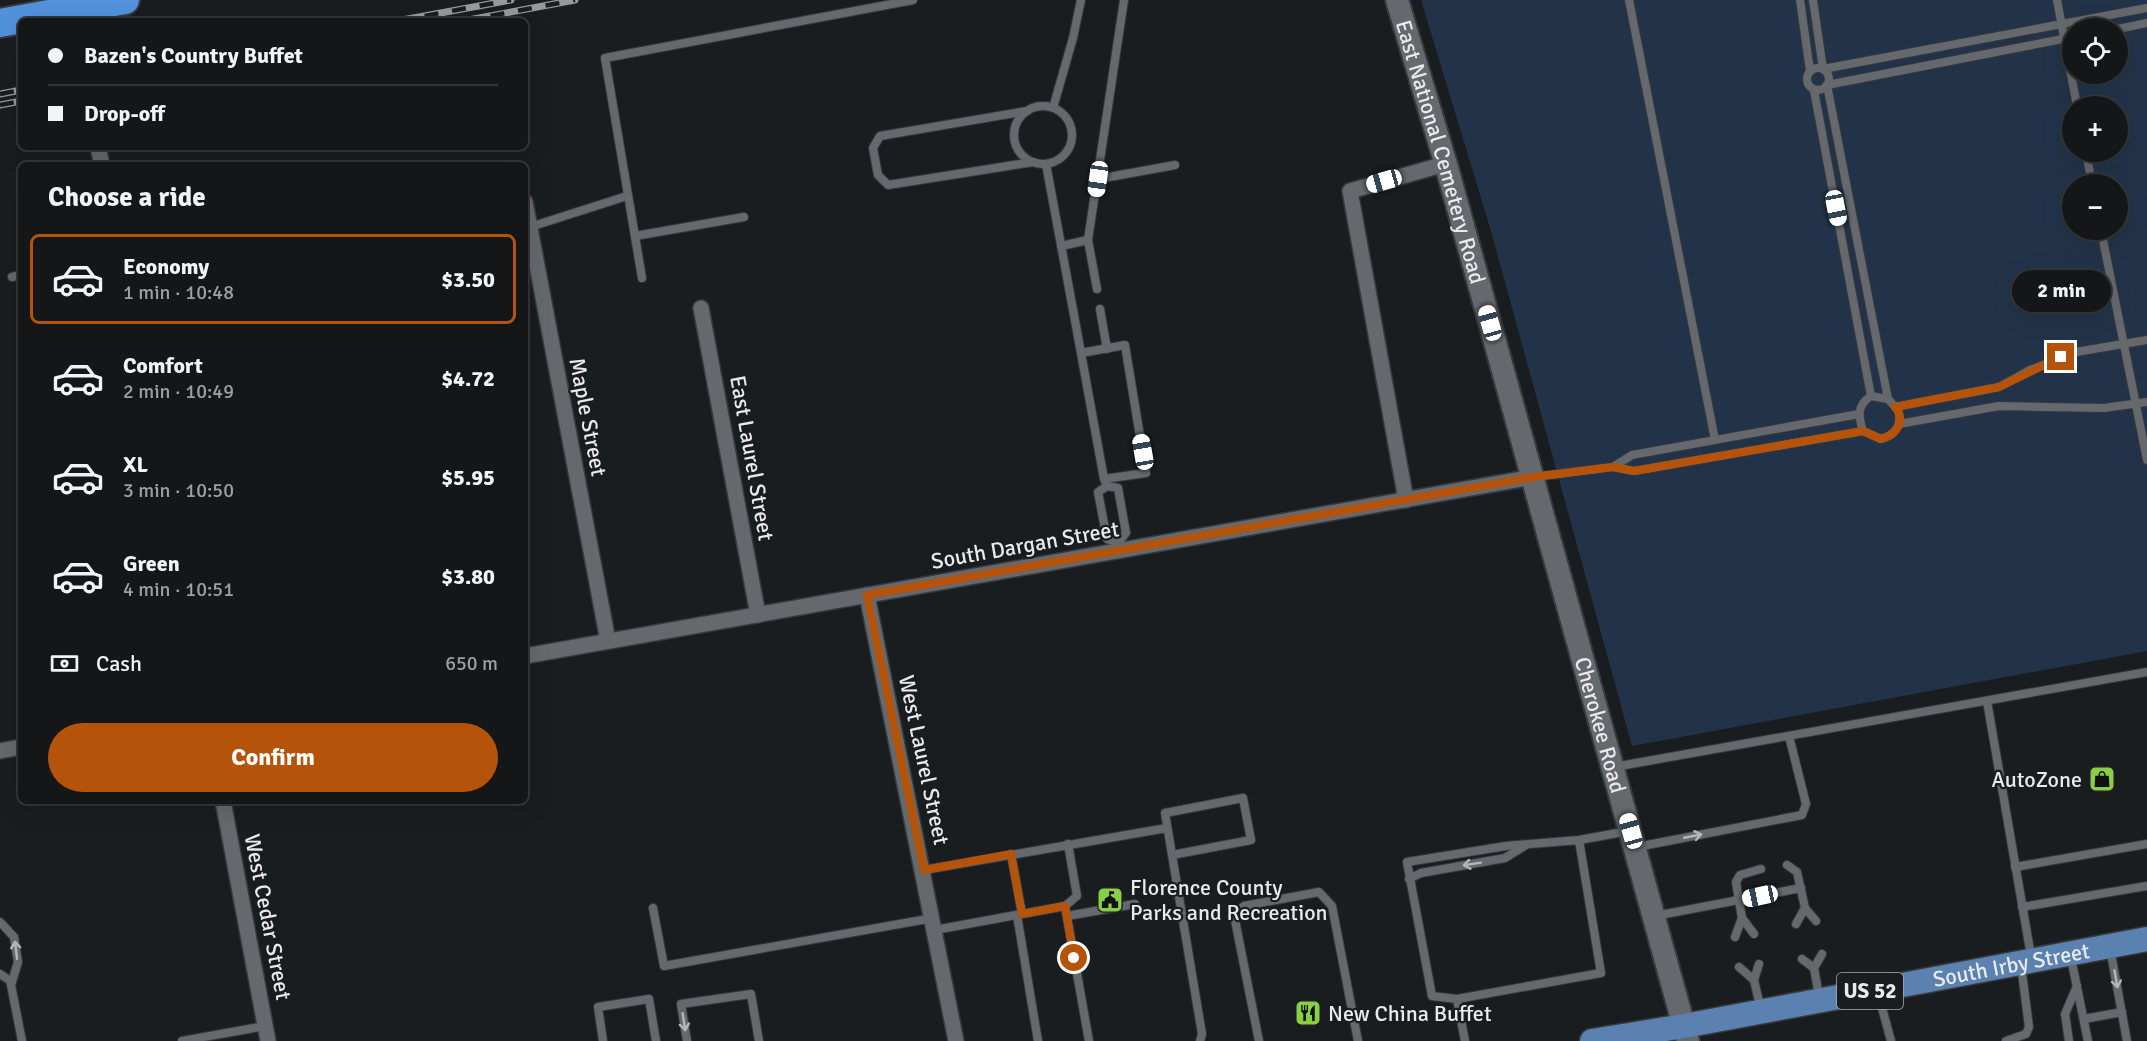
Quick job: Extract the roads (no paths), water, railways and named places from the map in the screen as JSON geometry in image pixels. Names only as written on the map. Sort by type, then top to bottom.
[{"type":"highway","points":[[21,18],[79,4],[125,0]]},
{"type":"highway","points":[[0,23],[18,19]]},
{"type":"main road","name":"South Irby Street","points":[[1592,1041],[1686,1034],[1761,1011],[2147,939]]},
{"type":"street","name":"East National Cemetery Road","points":[[1397,0],[1533,477]]},
{"type":"street","points":[[1406,500],[1350,191],[1445,164]]},
{"type":"street","name":"Maple Street","points":[[528,217],[608,641]]},
{"type":"street","name":"East Laurel Street","points":[[701,308],[758,615]]},
{"type":"street","name":"South Dargan Street","points":[[528,655],[867,595],[1118,547],[1533,477]]},
{"type":"street","name":"Cherokee Road","points":[[1533,477],[1686,1034]]},
{"type":"street","name":"West Laurel Street","points":[[867,595],[924,870],[956,1041]]},
{"type":"street","points":[[0,751],[18,748]]},
{"type":"street","name":"West Cedar Street","points":[[224,804],[267,1034]]},
{"type":"lane","points":[[642,278],[605,57],[913,0]]},
{"type":"lane","points":[[1053,108],[1081,0]]},
{"type":"lane","points":[[1097,289],[1088,240],[1124,0]]},
{"type":"lane","points":[[1629,0],[1715,440]]},
{"type":"lane","points":[[1800,0],[1810,71],[1807,78],[1814,90],[1872,396]]},
{"type":"lane","points":[[1533,477],[1613,467],[1634,471],[1863,431],[1881,439],[1894,434],[1900,417],[1888,399],[1827,85],[1828,76],[1823,69],[1813,0]]},
{"type":"lane","points":[[1810,71],[2062,24],[2057,0]]},
{"type":"lane","points":[[2094,18],[2147,8]]},
{"type":"lane","points":[[2128,27],[2147,23]]},
{"type":"lane","points":[[1814,90],[1822,90],[1827,85],[2062,39]]},
{"type":"lane","points":[[1035,107],[1053,108],[1067,120],[1071,139],[1063,155],[1046,164],[1033,162],[888,185],[878,175],[873,148],[880,136],[1027,111],[1035,107]]},
{"type":"lane","points":[[1027,111],[1016,125],[1015,143],[1025,158],[1033,162]]},
{"type":"lane","points":[[1046,164],[1106,482]]},
{"type":"lane","points":[[1098,179],[1175,165]]},
{"type":"lane","points":[[530,227],[627,196]]},
{"type":"lane","points":[[635,236],[744,217]]},
{"type":"lane","points":[[1061,246],[1088,240]]},
{"type":"lane","points":[[2103,240],[2147,460]]},
{"type":"lane","points":[[1100,309],[1107,349]]},
{"type":"lane","points":[[1895,407],[1999,387],[2061,357],[2147,340]]},
{"type":"lane","points":[[1081,354],[1125,345],[1146,473],[1106,482],[1098,492],[1107,539],[1118,547],[1126,533],[1118,488],[1106,482]]},
{"type":"lane","points":[[1872,396],[1888,399]]},
{"type":"lane","points":[[1863,431],[1859,414],[1861,406],[1872,396]]},
{"type":"lane","points":[[1899,424],[1999,406],[2073,409],[2147,402]]},
{"type":"lane","points":[[1613,467],[1632,455],[1859,414]]},
{"type":"lane","points":[[1612,767],[2147,672]]},
{"type":"lane","points":[[1987,701],[2022,907],[2030,1027],[2026,1034],[2006,1041]]},
{"type":"lane","points":[[1579,840],[1600,973],[1456,999],[1432,996],[1407,862],[1526,844],[1579,840],[1633,839],[1802,815],[1806,804],[1789,736]]},
{"type":"lane","points":[[1172,855],[1251,840],[1243,798],[1165,813],[1167,828],[1203,1039]]},
{"type":"lane","points":[[924,870],[1167,828]]},
{"type":"lane","points":[[653,908],[664,966],[934,924],[1019,914],[1065,906],[1077,896],[1068,844]]},
{"type":"lane","points":[[1409,879],[1421,873],[1505,858],[1526,844]]},
{"type":"lane","points":[[2015,867],[2147,844]]},
{"type":"lane","points":[[1011,854],[1038,1041]]},
{"type":"lane","points":[[1787,865],[1797,872],[1805,908],[1816,921]]},
{"type":"lane","points":[[1735,937],[1742,918],[1736,882],[1740,874],[1761,869]]},
{"type":"lane","points":[[2022,907],[2147,886]]},
{"type":"lane","points":[[1654,916],[1801,888]]},
{"type":"lane","points":[[1259,1041],[1235,920],[1237,911],[1244,906],[1320,892],[1332,906],[1358,1041]]},
{"type":"lane","points":[[1067,916],[1134,904]]},
{"type":"lane","points":[[1065,906],[1089,1041]]},
{"type":"lane","points":[[1796,924],[1805,908]]},
{"type":"lane","points":[[1742,918],[1754,934]]},
{"type":"lane","points":[[0,922],[14,937],[18,962],[12,982],[22,1041]]},
{"type":"lane","points":[[2110,946],[2127,1041]]},
{"type":"lane","points":[[2070,953],[2088,1041]]},
{"type":"lane","points":[[1820,1001],[1814,968],[1822,954]]},
{"type":"lane","points":[[1802,959],[1814,968]]},
{"type":"lane","points":[[1759,964],[1754,980],[1761,1011]]},
{"type":"lane","points":[[1739,967],[1754,980]]},
{"type":"lane","points":[[0,974],[12,982]]},
{"type":"lane","points":[[2069,1041],[2065,1014],[2077,986]]},
{"type":"lane","points":[[1877,990],[1891,1041]]},
{"type":"lane","points":[[687,1041],[681,1004],[751,993],[759,1041]]},
{"type":"lane","points":[[603,1041],[598,1007],[649,999],[656,1041]]},
{"type":"lane","points":[[1456,999],[1465,1041]]},
{"type":"lane","points":[[2084,1019],[2122,1012]]},
{"type":"lane","points":[[182,1041],[267,1034]]},
{"type":"railway","points":[[413,18],[511,0]]},
{"type":"railway","points":[[479,18],[575,0]]},
{"type":"railway","points":[[0,94],[18,91]]},
{"type":"railway","points":[[0,105],[18,102]]},
{"type":"place","name":"AutoZone","points":[[2102,779]]},
{"type":"place","name":"Florence County Parks and Recreation","points":[[1110,900]]},
{"type":"place","name":"New China Buffet","points":[[1308,1013]]}]
